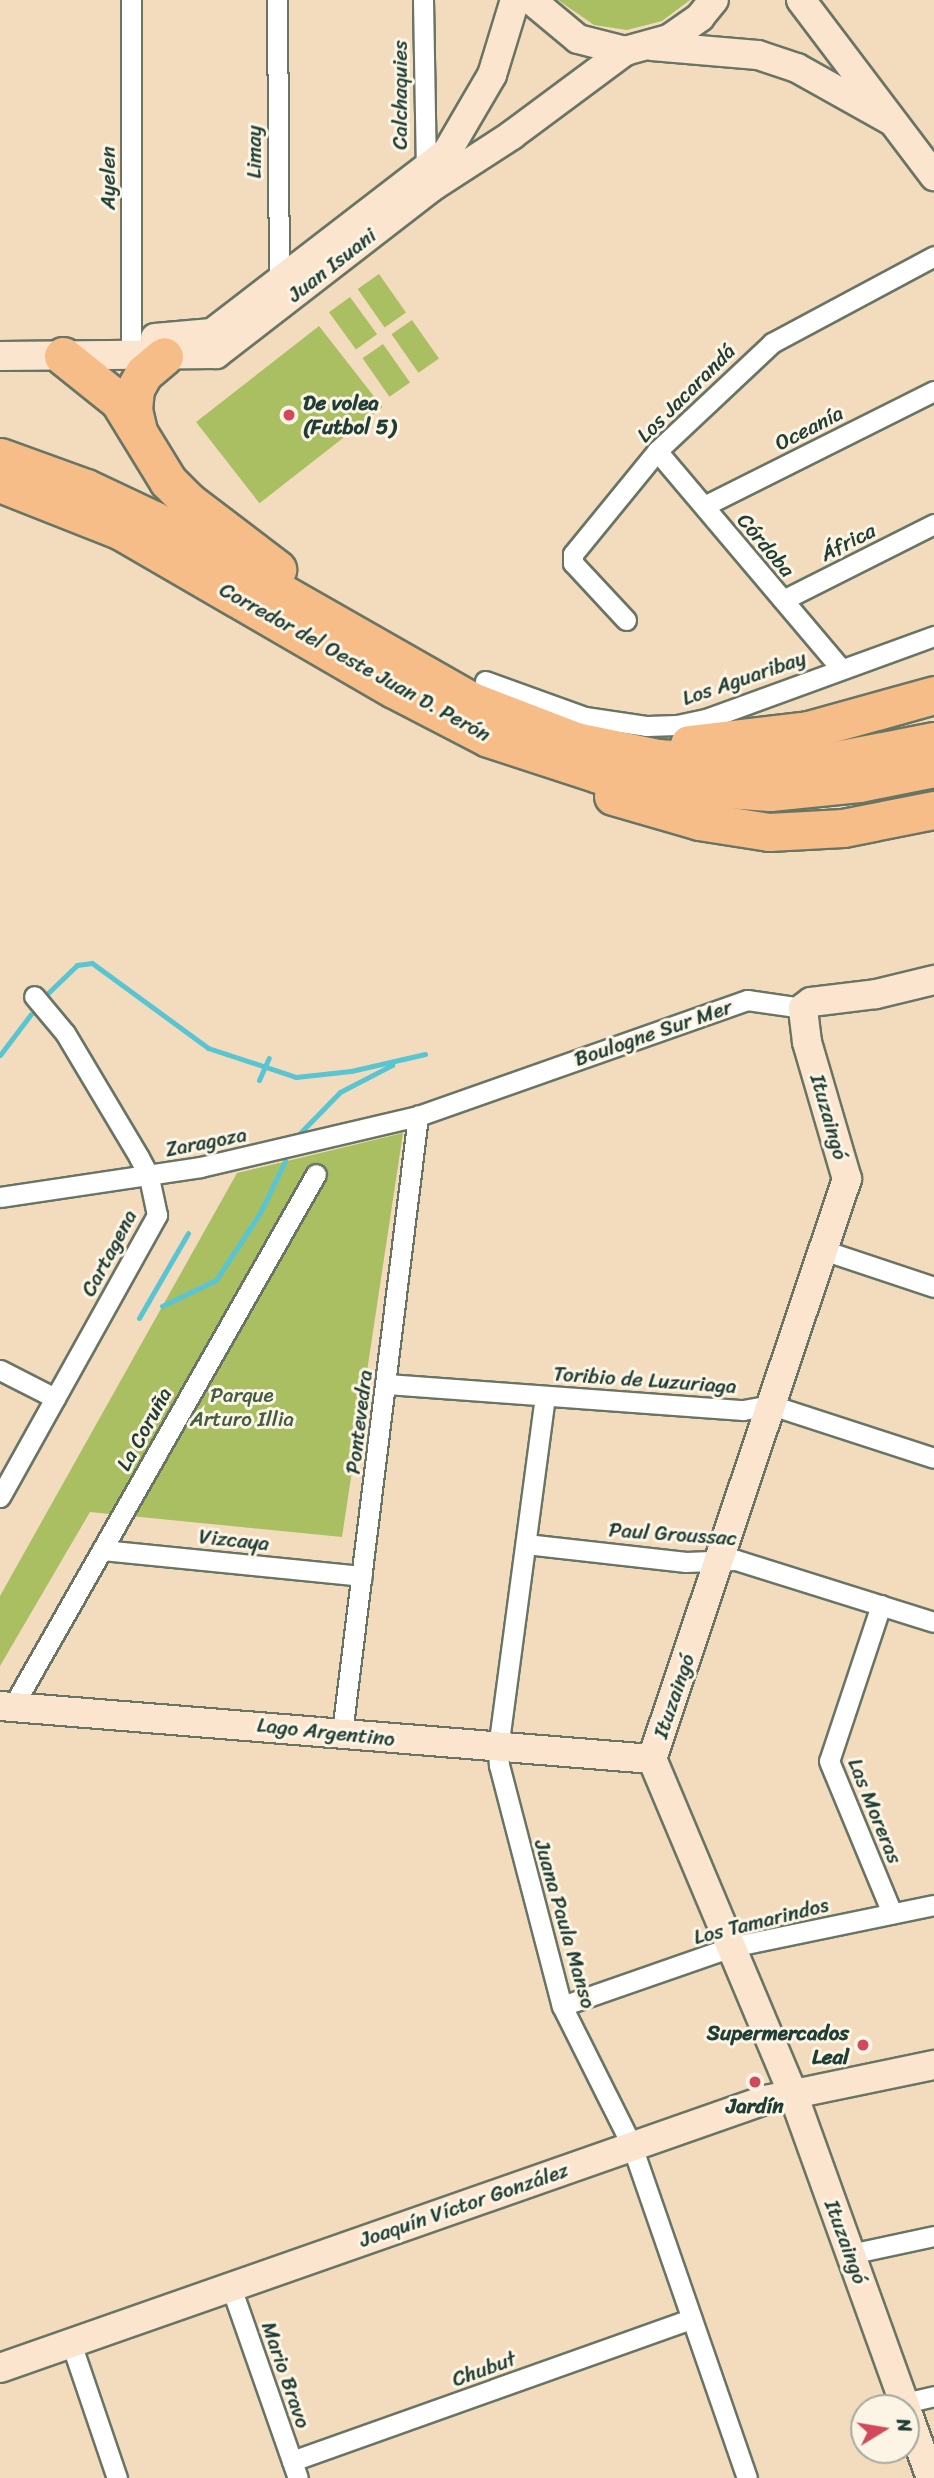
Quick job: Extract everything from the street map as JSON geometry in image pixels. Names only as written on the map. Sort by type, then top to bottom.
[{"type":"highway","points":[[49,347],[119,401],[168,481],[189,502],[365,641]]},
{"type":"highway","points":[[139,435],[133,409],[135,389],[144,373],[142,350]]},
{"type":"highway","name":"Corredor del Oeste Juan D. Perón","points":[[0,457],[86,488],[154,520],[365,641],[398,676]]},
{"type":"highway","name":"Corredor del Oeste Juan D. Perón","points":[[0,483],[121,531],[398,676],[576,741],[658,758],[753,765],[826,762],[934,741]]},
{"type":"highway","points":[[576,741],[693,744],[808,730],[934,695]]},
{"type":"highway","name":"Corredor del Oeste Juan D. Perón","points":[[470,701],[488,738],[598,774],[640,783],[720,790],[811,789],[934,768]]},
{"type":"highway","points":[[488,738],[597,790],[699,821],[769,832],[806,831],[934,810]]},
{"type":"street","name":"Ayelen","points":[[131,0],[142,350]]},
{"type":"street","name":"Limay","points":[[277,0],[281,293]]},
{"type":"street","name":"Calchaquies","points":[[423,0],[427,179]]},
{"type":"street","name":"Juan Isuani","points":[[427,179],[478,105],[515,0]]},
{"type":"street","points":[[531,0],[578,38],[638,48],[758,55],[797,68],[890,120]]},
{"type":"street","name":"Juan Isuani","points":[[0,337],[49,347],[216,354],[281,293],[427,179],[512,135],[638,48],[685,30],[714,0]]},
{"type":"street","points":[[801,0],[934,176]]},
{"type":"street","name":"Los Jacarandá","points":[[626,620],[573,563],[573,554],[657,450],[772,342],[934,256]]},
{"type":"street","name":"Juan Isuani","points":[[142,350],[212,333],[281,293]]},
{"type":"street","name":"Juan Isuani","points":[[0,356],[49,347]]},
{"type":"street","name":"Oceanía","points":[[704,506],[934,391]]},
{"type":"street","name":"Córdoba","points":[[657,450],[841,669]]},
{"type":"street","name":"África","points":[[783,600],[934,524]]},
{"type":"street","name":"Los Aguaribay","points":[[470,701],[647,726],[706,719],[934,636]]},
{"type":"street","name":"Boulogne Sur Mer","points":[[418,1116],[747,1000],[803,1008],[811,1002],[876,994],[934,980]]},
{"type":"street","name":"Cartagena","points":[[0,1497],[157,1216],[149,1176],[65,1033],[34,996]]},
{"type":"street","name":"Ituzaingó","points":[[803,1008],[807,1042],[847,1178],[652,1759],[793,2094],[900,2394]]},
{"type":"street","name":"Zaragoza","points":[[0,1197],[149,1176],[418,1116]]},
{"type":"street","name":"Pontevedra","points":[[342,1733],[418,1116]]},
{"type":"street","name":"La Coruña","points":[[7,1706],[102,1550],[316,1174]]},
{"type":"street","points":[[823,1250],[934,1287]]},
{"type":"street","points":[[0,1370],[55,1398]]},
{"type":"street","name":"Toribio de Luzuriaga","points":[[387,1384],[743,1410],[771,1405],[934,1458]]},
{"type":"street","name":"Juana Paula Manso","points":[[545,1396],[498,1748],[562,2007],[632,2146],[747,2478]]},
{"type":"street","name":"Paul Groussac","points":[[526,1544],[685,1562],[721,1558],[748,1562],[934,1622]]},
{"type":"street","name":"Vizcaya","points":[[102,1550],[362,1576]]},
{"type":"street","name":"Las Moreras","points":[[881,1605],[829,1761],[891,1913]]},
{"type":"street","name":"Lago Argentino","points":[[7,1706],[652,1759]]},
{"type":"street","name":"Los Tamarindos","points":[[562,2007],[731,1947],[934,1905]]},
{"type":"street","name":"Joaquín Víctor González","points":[[0,2368],[632,2146],[793,2094],[934,2066]]},
{"type":"street","points":[[850,2254],[934,2235]]},
{"type":"street","name":"Mario Bravo","points":[[231,2287],[295,2470]]},
{"type":"street","name":"Chubut","points":[[295,2470],[691,2319]]},
{"type":"street","points":[[71,2343],[117,2478]]},
{"type":"street","name":"Ituzaingó","points":[[920,2448],[931,2478]]},
{"type":"green space","points":[[558,0],[690,0],[662,21],[627,30],[594,25]]},
{"type":"green space","points":[[379,274],[406,313],[385,327],[358,289]]},
{"type":"green space","points":[[350,297],[377,334],[356,349],[329,312]]},
{"type":"green space","points":[[412,320],[439,359],[418,373],[392,334]]},
{"type":"green space","name":"De volea (Futbol 5)","points":[[319,326],[382,407],[259,503],[196,422]]},
{"type":"green space","points":[[383,344],[410,383],[389,397],[363,358]]},
{"type":"green space","name":"Parque Arturo Illia","points":[[403,1133],[342,1537],[90,1512],[0,1666],[0,1596],[237,1173]]},
{"type":"waterway","points":[[48,993],[77,965],[92,963],[208,1048],[296,1077],[351,1071],[425,1054]]},
{"type":"waterway","points":[[0,1055],[31,1014]]},
{"type":"waterway","points":[[259,1080],[269,1058]]},
{"type":"waterway","points":[[300,1133],[340,1092],[392,1065]]},
{"type":"waterway","points":[[162,1306],[216,1280],[260,1213],[285,1161]]},
{"type":"waterway","points":[[139,1318],[188,1233]]},
{"type":"place","name":"De volea (Futbol 5)","points":[[289,415]]},
{"type":"place","name":"Supermercados Leal","points":[[863,2045]]},
{"type":"place","name":"Jardín","points":[[755,2082]]}]
